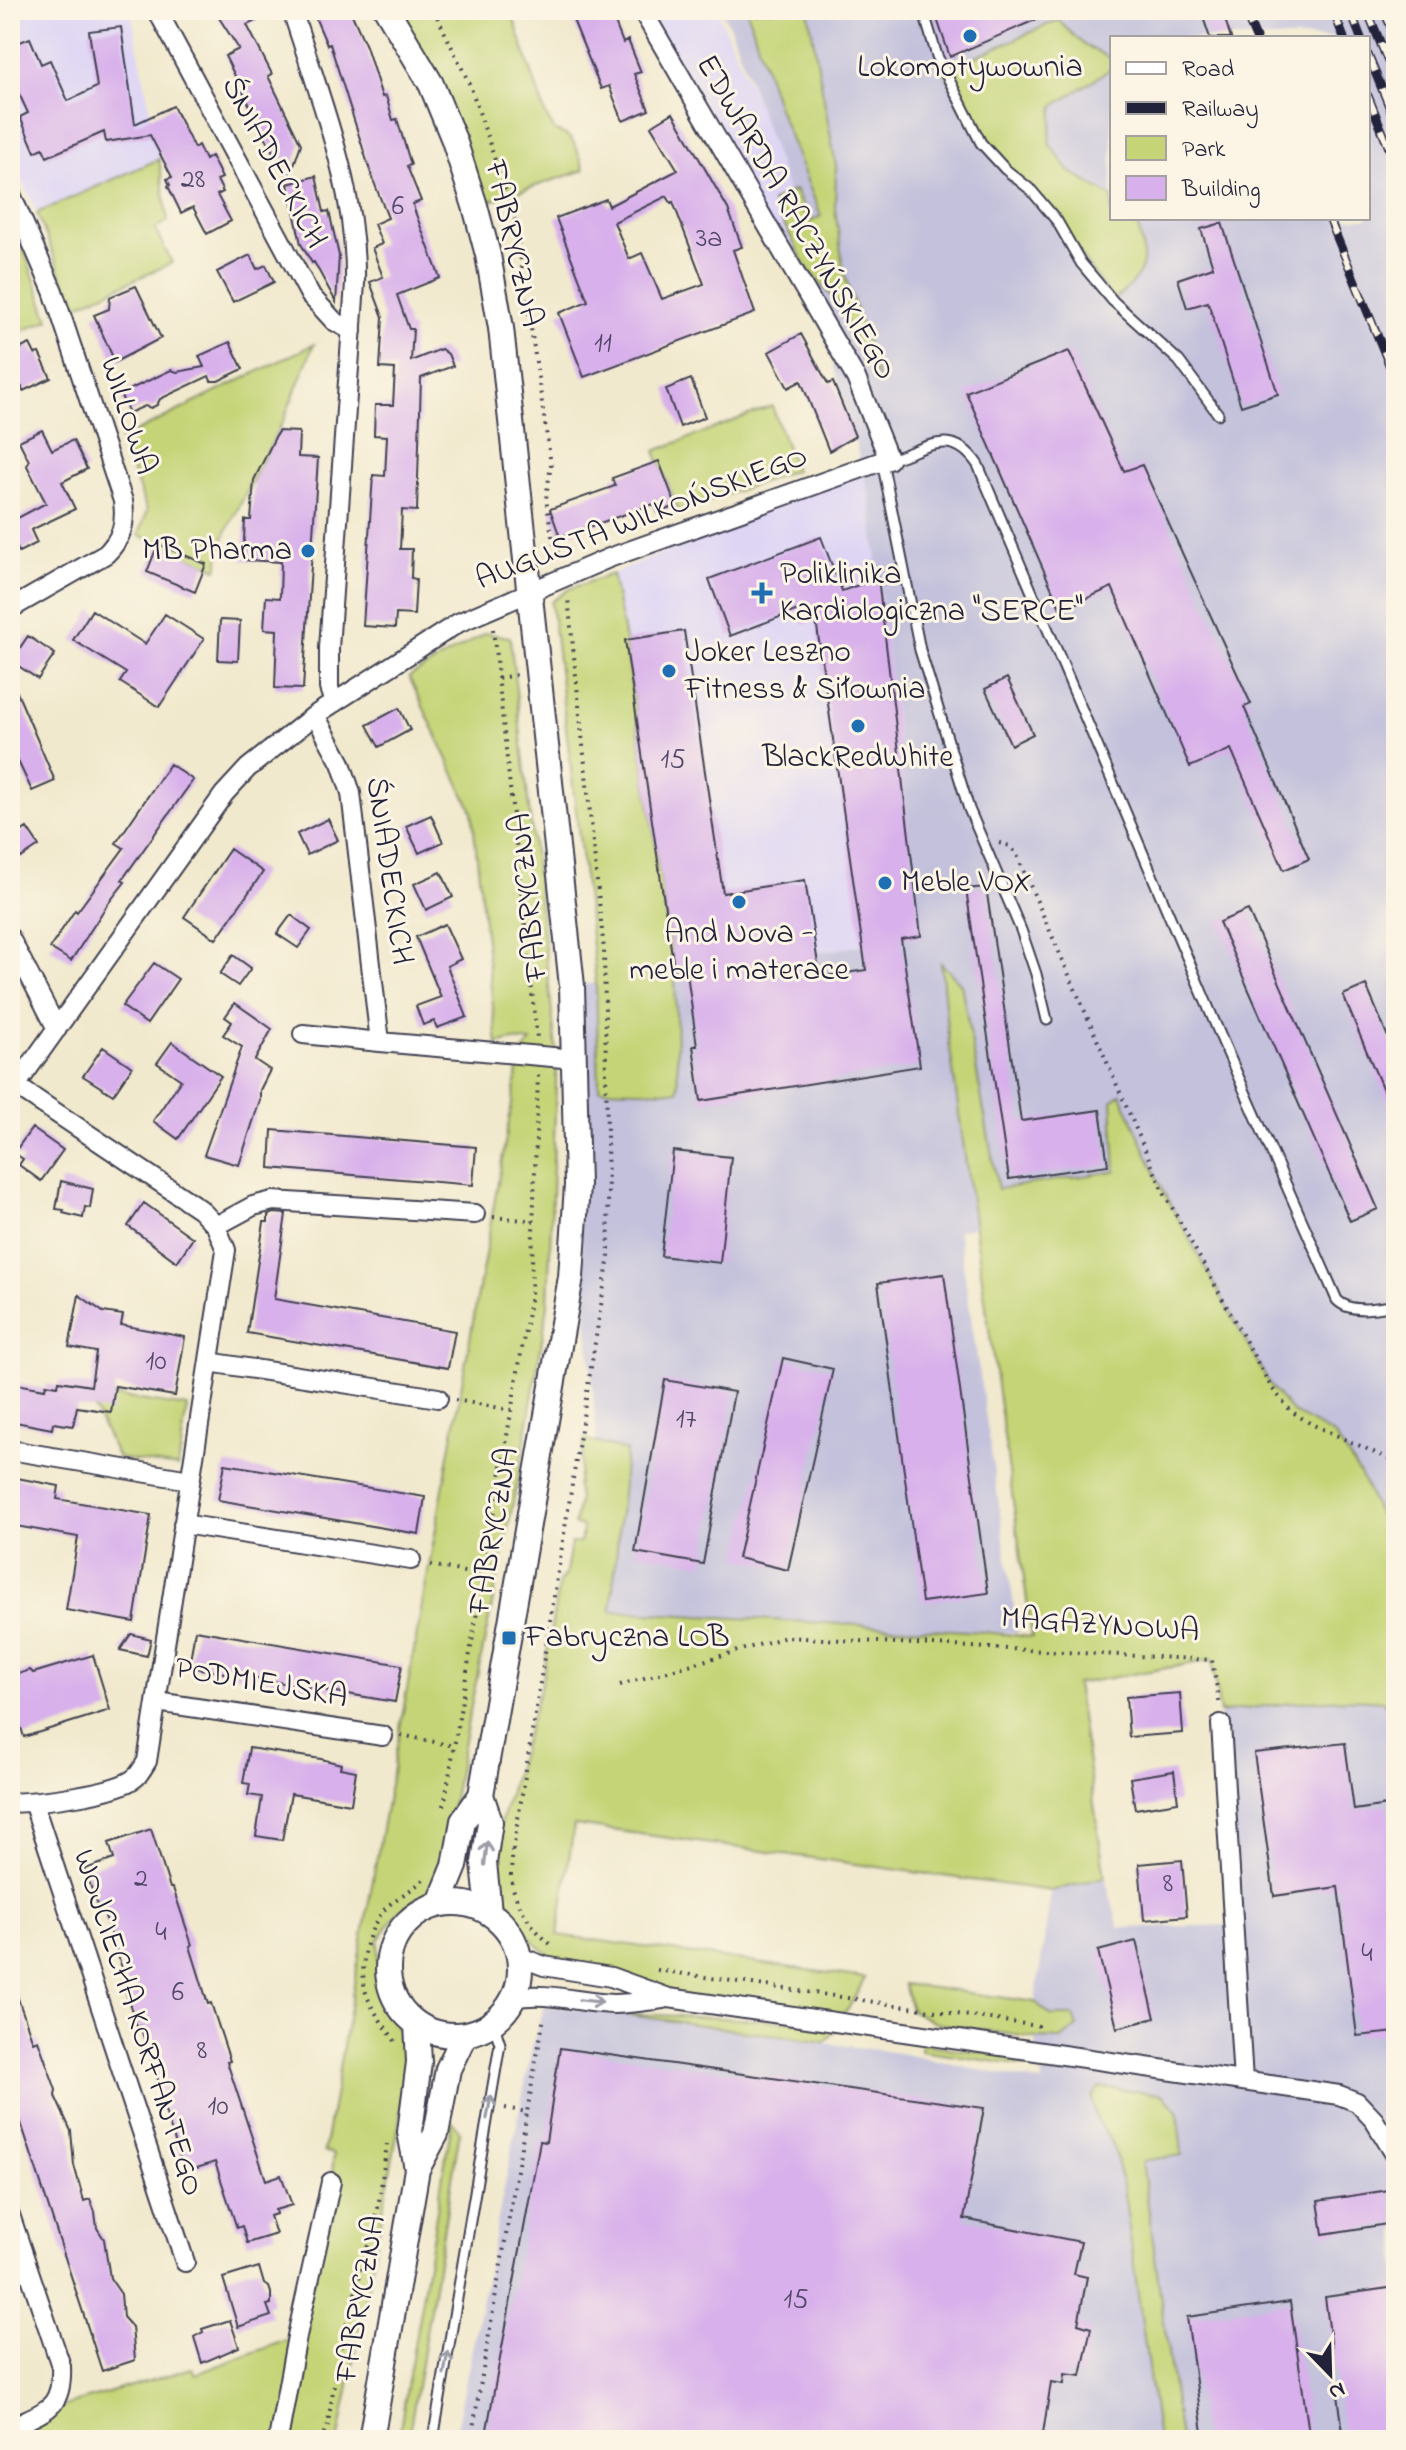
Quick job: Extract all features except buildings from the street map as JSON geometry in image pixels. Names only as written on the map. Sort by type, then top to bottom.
[{"type":"street","name":"ŚNIADECKICH","points":[[157,10],[310,295],[328,316],[352,331]]},
{"type":"street","name":"ŚNIADECKICH","points":[[292,10],[333,138],[350,205],[356,265],[329,648],[329,688],[334,703]]},
{"type":"street","name":"FABRYCZNA","points":[[387,10],[431,84],[454,140],[479,218],[501,328],[572,986],[575,1059],[577,1185],[571,1277],[481,1795],[463,1821],[455,1866],[440,1903]]},
{"type":"street","name":"EDWARDA RACZYŃSKIEGO","points":[[642,10],[856,378],[885,460]]},
{"type":"street","name":"WILLOWA","points":[[10,192],[53,291],[123,501],[125,516],[123,530],[106,554],[10,609]]},
{"type":"street","name":"AUGUSTA WILKOŃSKIEGO","points":[[13,1090],[224,794],[248,768],[315,715],[458,623],[609,558],[885,460]]},
{"type":"street","name":"ŚNIADECKICH","points":[[315,715],[344,770],[351,793],[380,1042]]},
{"type":"street","points":[[10,938],[57,1029]]},
{"type":"street","points":[[303,1034],[575,1059]]},
{"type":"street","points":[[13,1090],[200,1209],[216,1226],[253,1206],[273,1201],[475,1214]]},
{"type":"street","name":"PODMIEJSKA","points":[[216,1226],[226,1250],[157,1702],[383,1736]]},
{"type":"street","points":[[209,1362],[438,1398]]},
{"type":"street","points":[[10,1450],[190,1480]]},
{"type":"street","points":[[183,1524],[411,1560]]},
{"type":"street","points":[[10,1803],[118,1788],[136,1777],[147,1761],[157,1702]]},
{"type":"street","points":[[1221,1724],[1243,2081]]},
{"type":"street","name":"FABRYCZNA","points":[[481,1795],[490,1822],[484,1863],[489,1912]]},
{"type":"street","name":"WOJCIECHA KORFANTEGO","points":[[33,1802],[185,2262]]},
{"type":"street","points":[[440,1903],[466,1903],[489,1912],[509,1931],[520,1957],[518,1985],[513,1998],[493,2022],[465,2034],[440,2034],[417,2024],[402,2011],[392,1995],[387,1976],[388,1956],[394,1937],[406,1922],[422,1910],[440,1903]]},
{"type":"street","points":[[520,1957],[544,1966],[611,1977],[669,1998],[1328,2093],[1357,2102],[1374,2120],[1396,2156]]},
{"type":"street","points":[[513,1998],[549,1996],[614,2004],[669,1998]]},
{"type":"street","name":"FABRYCZNA","points":[[417,2024],[419,2062],[410,2132],[417,2169]]},
{"type":"street","name":"FABRYCZNA","points":[[371,2440],[417,2169],[436,2134],[448,2069],[465,2034]]},
{"type":"street","points":[[278,2440],[331,2182]]},
{"type":"street","points":[[10,2215],[61,2366],[62,2387],[51,2405],[10,2428]]},
{"type":"lane","points":[[923,10],[937,56],[981,143],[1005,169],[1031,190],[1057,221],[1081,263],[1113,301],[1179,361],[1218,414]]},
{"type":"lane","points":[[1047,1020],[1021,930],[969,809],[920,650],[885,460],[927,445],[951,443],[971,455],[978,465],[1217,1028],[1337,1300],[1343,1307],[1351,1309],[1396,1305]]},
{"type":"lane","points":[[433,2440],[500,2044],[493,2022]]},
{"type":"path","points":[[444,1806],[531,1295],[539,1056],[493,622]]},
{"type":"path","points":[[566,671],[576,670]]},
{"type":"path","points":[[498,678],[517,675]]},
{"type":"path","points":[[985,844],[1001,843],[1010,846],[1016,853],[1163,1191],[1271,1387],[1291,1411],[1311,1424],[1396,1462]]},
{"type":"path","points":[[475,1214],[534,1221]]},
{"type":"path","points":[[438,1398],[512,1410]]},
{"type":"path","points":[[411,1560],[483,1576]]},
{"type":"path","name":"MAGAZYNOWA","points":[[620,1685],[786,1637],[1212,1660],[1221,1724]]},
{"type":"path","points":[[383,1736],[397,1734],[454,1746]]},
{"type":"path","points":[[505,1849],[513,1850],[511,1877],[521,1908],[540,1937],[564,1955]]},
{"type":"path","points":[[398,2048],[366,1992],[364,1966],[370,1933],[388,1906],[417,1886],[432,1869]]},
{"type":"path","points":[[657,1970],[1038,2026],[1035,2051]]},
{"type":"path","points":[[471,2440],[527,2112]]},
{"type":"path","points":[[319,2440],[327,2429],[339,2353],[378,2208],[388,2134]]},
{"type":"shaded area","points":[[34,10],[131,10],[159,159],[37,213],[10,154],[10,21]]},
{"type":"shaded area","points":[[642,10],[717,10],[795,190],[773,201],[856,378]]},
{"type":"shaded area","points":[[721,10],[1396,10],[1396,1632],[984,1225],[958,1230],[1018,1633],[610,1611],[577,1185],[572,986],[675,975],[921,936],[869,493],[798,238],[793,205],[732,31]]},
{"type":"shaded area","points":[[866,467],[921,936],[675,975],[625,640],[612,574]]},
{"type":"shaded area","points":[[1396,1682],[1396,2440],[454,2440],[533,2043],[545,2005],[899,2053],[1043,2083],[1035,2038],[1035,2002],[1051,1891],[1105,1877],[1119,1928],[1233,1925],[1219,1704]]},
{"type":"green space","points":[[387,10],[511,10],[546,116],[555,131],[572,140],[584,170],[475,206]]},
{"type":"green space","points":[[747,10],[808,10],[836,166],[835,209],[844,273],[879,380],[856,343],[837,302],[807,268],[772,202],[795,190],[809,222],[821,216],[777,105]]},
{"type":"green space","points":[[1058,20],[1084,45],[1110,58],[1110,69],[1054,106],[1049,143],[1069,171],[1110,196],[1110,220],[1136,220],[1142,265],[1134,281],[1113,301],[1057,221],[981,143],[944,71]]},
{"type":"green space","points":[[159,159],[168,221],[155,229],[172,263],[74,307],[37,213]]},
{"type":"green space","points":[[10,218],[49,320],[10,336]]},
{"type":"green space","points":[[314,344],[284,419],[225,534],[217,569],[139,535],[147,511],[121,439]]},
{"type":"green space","points":[[772,406],[795,470],[679,512],[655,451]]},
{"type":"green space","points":[[612,574],[625,640],[675,975],[678,1091],[599,1089],[596,983],[551,602],[569,589]]},
{"type":"green space","points":[[486,633],[510,637],[557,1057],[548,1305],[520,1469],[439,1878],[424,1895],[400,1910],[378,1940],[379,2002],[408,2045],[399,2125],[339,2437],[337,2440],[10,2440],[10,2428],[37,2414],[192,2368],[196,2374],[297,2336],[331,2182],[334,2154],[324,2152],[521,1054],[531,1042],[512,1040],[497,1044],[472,811],[409,677]]},
{"type":"green space","points":[[941,963],[961,984],[998,1189],[1116,1171],[1112,1101],[1121,1094],[1163,1191],[1271,1387],[1291,1411],[1335,1436],[1361,1476],[1391,1542],[1396,1580],[1396,1727],[1383,1701],[1362,1699],[1281,1704],[1220,1713],[1212,1660],[1076,1684],[1105,1877],[1051,1891],[574,1825],[558,1935],[865,1978],[848,2009],[832,2022],[842,2023],[825,2042],[613,2013],[828,2023],[669,1998],[552,1957],[513,1918],[493,1879],[497,1835],[542,1681],[559,1583],[566,1573],[571,1543],[580,1543],[583,1527],[574,1525],[585,1439],[626,1451],[611,1611],[1032,1637],[947,1027]]},
{"type":"green space","points":[[113,1396],[187,1407],[178,1467],[118,1458],[94,1409]]},
{"type":"green space","points":[[904,1984],[1035,2002],[1052,2016],[1073,2016],[1077,2027],[1061,2039],[935,2023],[911,2010]]},
{"type":"green space","points":[[921,2044],[1027,2059],[1025,2066],[920,2051]]},
{"type":"green space","points":[[1100,2087],[1162,2094],[1178,2111],[1182,2155],[1142,2161],[1180,2440],[1158,2440],[1123,2185],[1113,2144],[1096,2118],[1092,2096]]},
{"type":"green space","points":[[452,2121],[460,2131],[408,2440],[398,2440]]},
{"type":"railway","points":[[1244,10],[1255,36]]},
{"type":"railway","points":[[1333,10],[1343,36]]},
{"type":"railway","points":[[1350,10],[1360,36]]},
{"type":"railway","points":[[1367,10],[1396,81]]},
{"type":"railway","points":[[1384,10],[1396,40]]},
{"type":"railway","points":[[1370,60],[1396,123]]},
{"type":"railway","points":[[1370,101],[1396,165]]},
{"type":"railway","points":[[1330,220],[1396,381]]},
{"type":"place","name":"Lokomotywownia","points":[[970,36]]},
{"type":"place","name":"MB Pharma","points":[[308,551]]},
{"type":"place","name":"Poliklinika Kardiologiczna \"SERCE\"","points":[[762,593]]},
{"type":"place","name":"Joker Leszno Fitness & Siłownia","points":[[669,671]]},
{"type":"place","name":"BlackRedWhite","points":[[858,726]]},
{"type":"place","name":"Meble VOX","points":[[885,883]]},
{"type":"place","name":"And Nova - meble i materace","points":[[739,902]]},
{"type":"place","name":"Fabryczna LOB","points":[[509,1638]]}]
